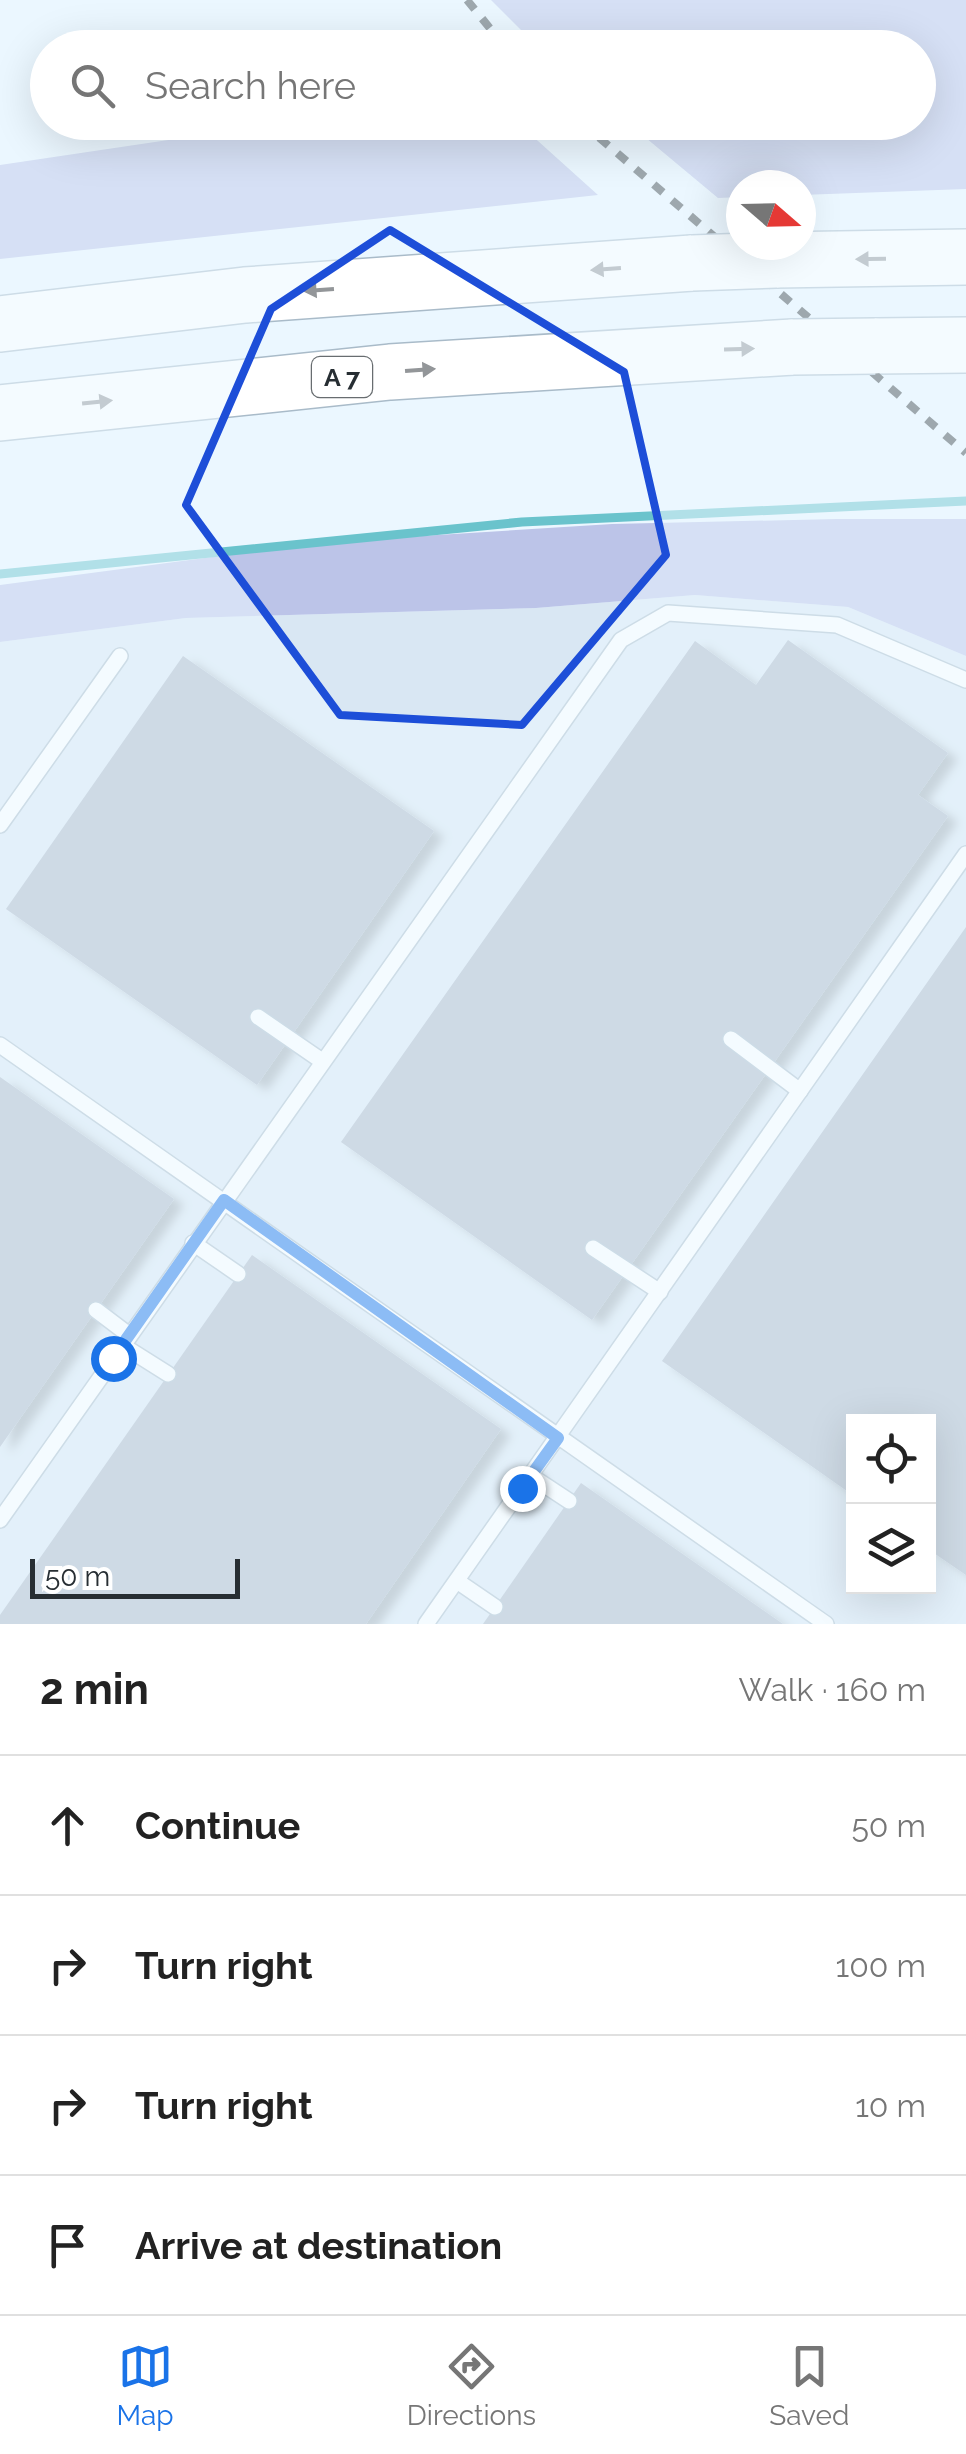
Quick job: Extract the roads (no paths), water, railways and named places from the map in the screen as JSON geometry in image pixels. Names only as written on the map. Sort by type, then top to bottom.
[{"type":"highway","points":[[0,324],[244,295],[692,263],[966,257]]},
{"type":"highway","name":"A 7","points":[[0,413],[390,372],[793,347],[966,344]]},
{"type":"lane","points":[[0,1520],[621,640],[668,612],[837,625],[966,680]]},
{"type":"lane","points":[[0,825],[120,656]]},
{"type":"lane","points":[[426,1624],[966,854]]},
{"type":"lane","points":[[258,1018],[322,1060]]},
{"type":"lane","points":[[731,1038],[800,1092]]},
{"type":"lane","points":[[0,1046],[826,1624]]},
{"type":"lane","points":[[194,1243],[238,1274]]},
{"type":"lane","points":[[593,1248],[660,1292]]},
{"type":"lane","points":[[96,1310],[168,1374]]},
{"type":"lane","points":[[531,1476],[569,1501]]},
{"type":"lane","points":[[457,1580],[495,1607]]},
{"type":"waterway","points":[[0,574],[522,522],[966,501]]},
{"type":"railway","points":[[467,0],[491,30]]},
{"type":"railway","points":[[602,140],[966,453]]}]
